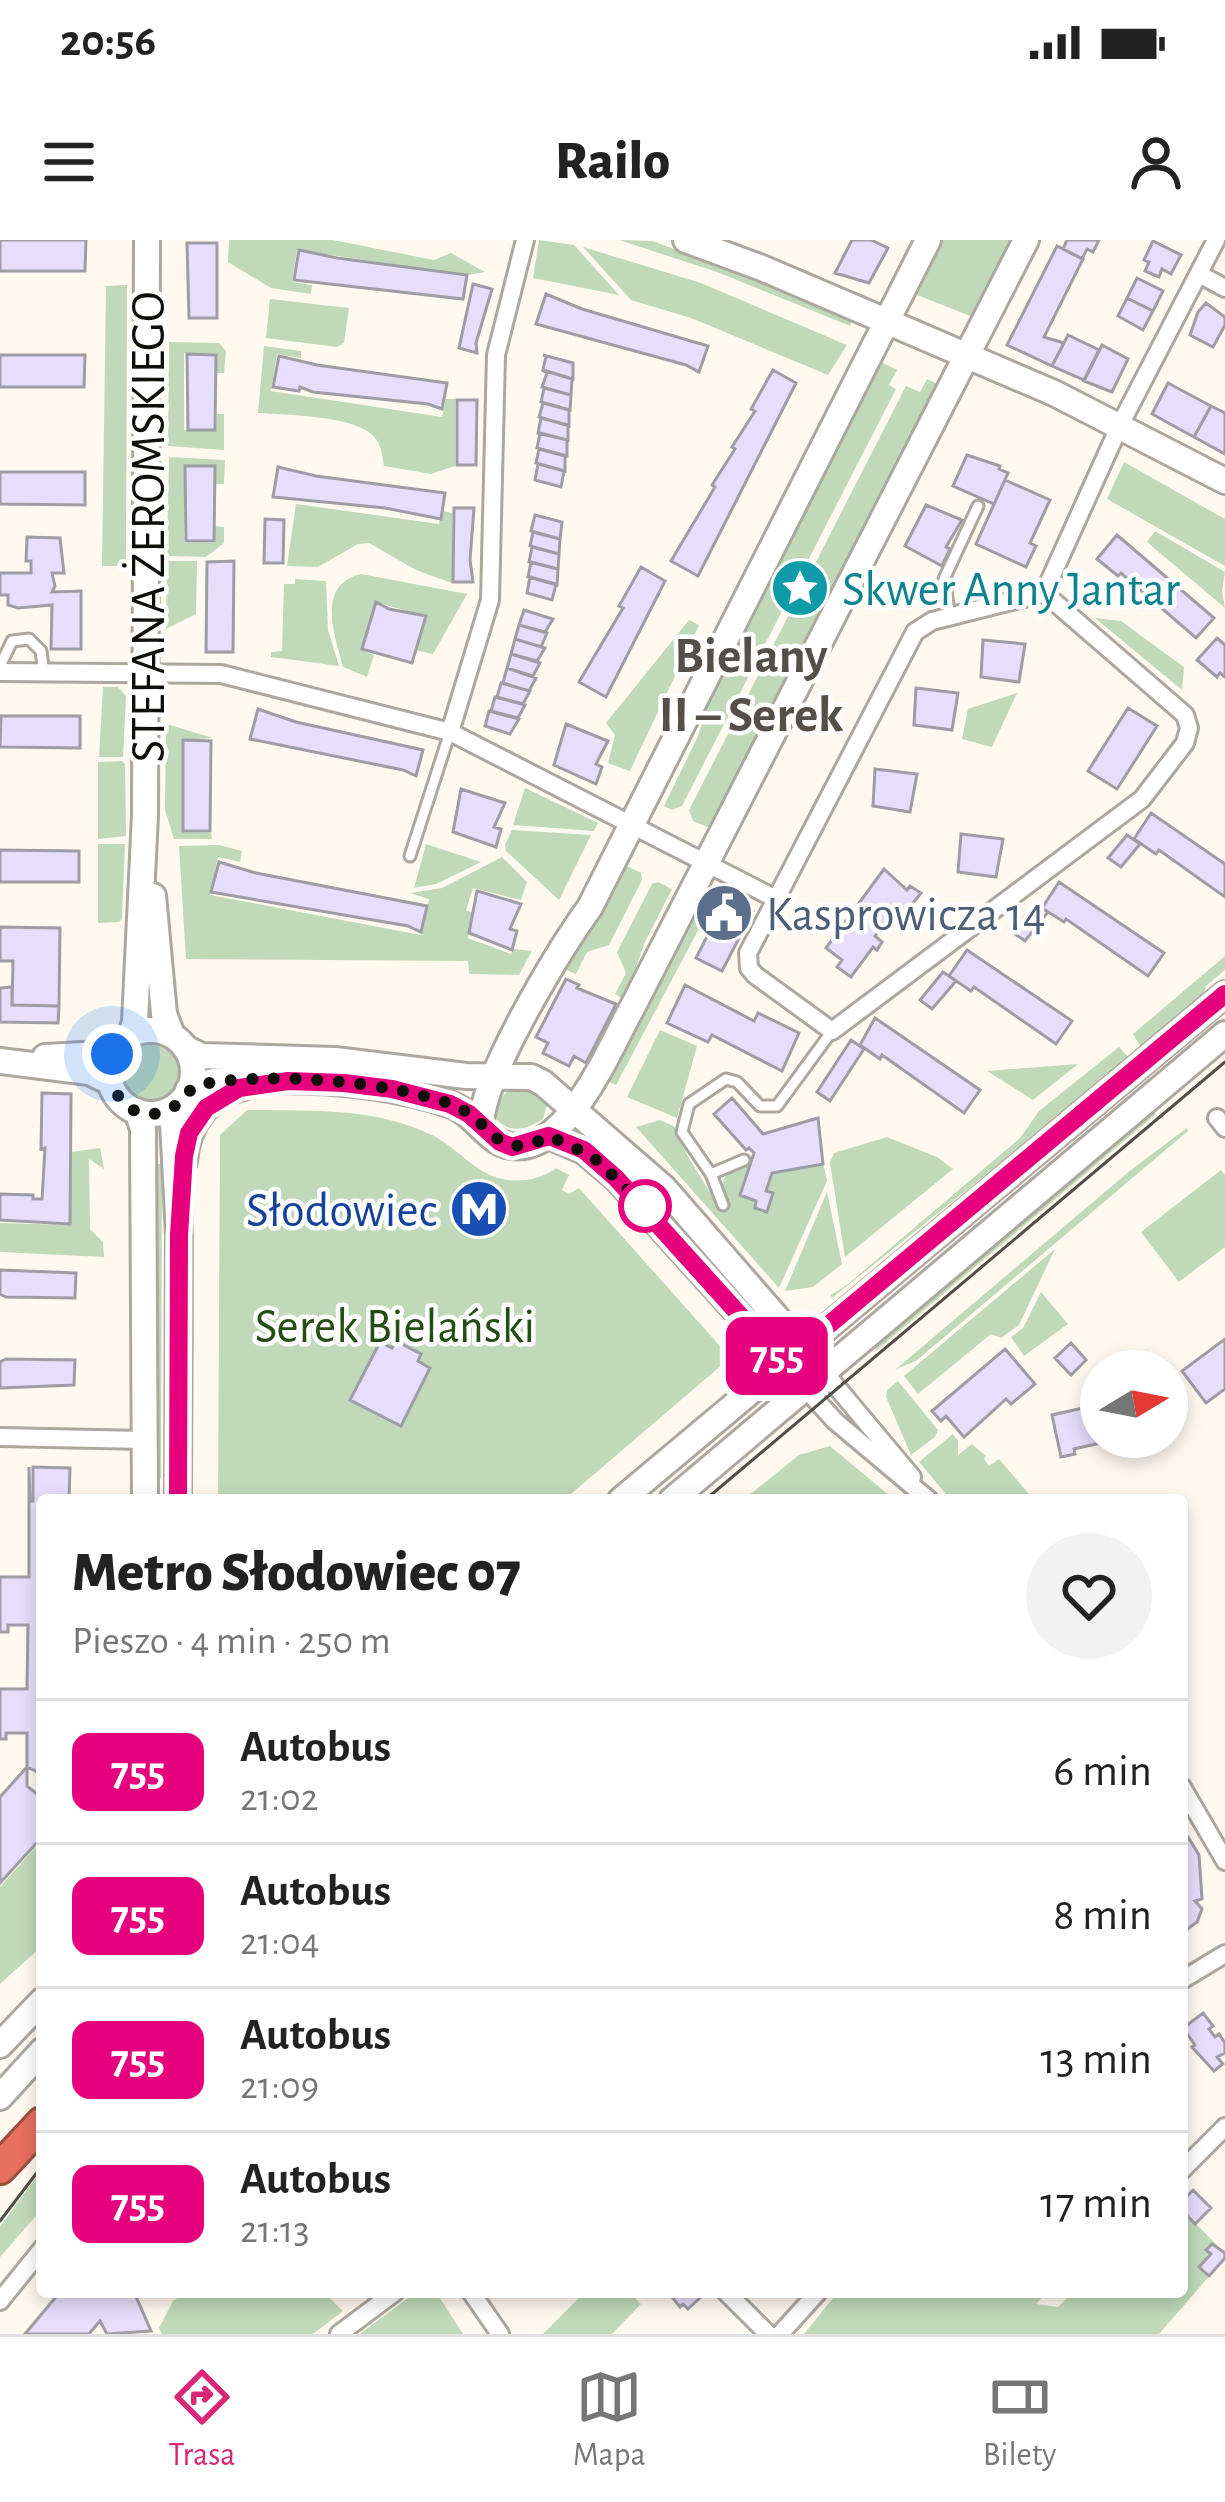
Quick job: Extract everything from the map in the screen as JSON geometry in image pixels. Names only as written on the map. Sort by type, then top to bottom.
[{"type":"highway","points":[[0,2168],[36,2129]]},
{"type":"street","name":"STEFANA ŻEROMSKIEGO","points":[[124,1041],[135,1022],[145,814],[147,240]]},
{"type":"street","points":[[450,732],[490,600],[496,355],[525,240]]},
{"type":"street","points":[[686,240],[965,353],[1120,424],[1225,481]]},
{"type":"street","points":[[482,1126],[483,1103],[494,1077],[632,826],[928,240]]},
{"type":"street","points":[[124,1041],[110,1061],[110,1082],[119,1100],[136,1111],[164,1112],[200,1084],[288,1081],[392,1089],[450,1104],[512,1147],[549,1136],[575,1109],[707,862],[1026,240]]},
{"type":"street","points":[[1044,593],[1120,424],[1216,240]]},
{"type":"street","points":[[1199,274],[1225,288]]},
{"type":"street","points":[[1044,593],[1185,715],[1189,728],[1185,743],[1142,799],[832,1031],[748,968],[748,953],[915,632],[923,624],[1044,593]]},
{"type":"street","points":[[0,669],[44,674],[220,674],[450,732],[776,899]]},
{"type":"street","name":"STEFANA ŻEROMSKIEGO","points":[[145,814],[164,1014],[179,1042]]},
{"type":"street","points":[[628,1494],[1225,994]]},
{"type":"street","points":[[6,1062],[101,1054],[152,1030],[202,1055],[335,1060],[531,1078],[575,1109],[664,1188],[814,1380],[925,1494]]},
{"type":"street","points":[[679,1494],[1225,1034]]},
{"type":"street","points":[[178,1494],[179,1235],[173,1123],[193,1070],[179,1042]]},
{"type":"street","points":[[6,1062],[89,1072],[110,1082]]},
{"type":"street","points":[[179,1235],[185,1148],[196,1120],[233,1089],[288,1081]]},
{"type":"street","points":[[136,1111],[143,1129],[145,1494]]},
{"type":"street","points":[[549,1136],[584,1150],[616,1178],[793,1355]]},
{"type":"street","points":[[0,1437],[145,1440]]},
{"type":"street","points":[[1188,1797],[1225,1862]]},
{"type":"street","points":[[1188,1976],[1225,1954]]},
{"type":"street","points":[[0,2045],[36,2008]]},
{"type":"street","points":[[0,2097],[36,2058]]},
{"type":"street","points":[[1188,2164],[1225,2127]]},
{"type":"street","points":[[0,2302],[36,2257]]},
{"type":"street","points":[[339,2334],[386,2298]]},
{"type":"street","points":[[476,2298],[500,2334]]},
{"type":"street","points":[[732,2298],[768,2334]]},
{"type":"street","points":[[780,2334],[813,2298]]},
{"type":"lane","points":[[950,617],[944,579],[978,506]]},
{"type":"lane","points":[[0,669],[12,641],[29,639],[41,651],[44,674]]},
{"type":"lane","points":[[410,856],[450,732]]},
{"type":"lane","points":[[723,1205],[711,1174],[682,1132],[689,1104],[726,1079],[737,1082],[760,1106],[777,1106],[832,1031]]},
{"type":"lane","points":[[711,1174],[744,1160]]},
{"type":"green space","points":[[229,240],[333,240],[434,260],[451,253],[485,272],[467,275],[297,250],[292,282],[312,285],[311,294],[271,288],[228,262]]},
{"type":"green space","points":[[539,240],[574,245],[619,295],[533,278]]},
{"type":"green space","points":[[619,240],[653,241],[853,319],[850,326],[717,272]]},
{"type":"green space","points":[[939,240],[1013,240],[973,317],[912,293]]},
{"type":"green space","points":[[583,247],[701,283],[847,345],[828,375],[691,318],[631,300]]},
{"type":"green space","points":[[127,285],[126,566],[102,566],[106,286]]},
{"type":"green space","points":[[270,299],[349,308],[344,343],[337,347],[266,338]]},
{"type":"green space","points":[[169,342],[219,343],[226,351],[224,373],[217,373],[217,353],[184,353],[184,430],[216,431],[217,414],[224,414],[224,450],[168,446]]},
{"type":"green space","points":[[264,346],[301,351],[301,358],[277,354],[271,391],[442,417],[446,399],[455,399],[455,466],[431,474],[384,466],[376,439],[354,425],[258,413]]},
{"type":"green space","points":[[881,362],[897,370],[889,385],[896,389],[682,806],[672,810],[664,806],[698,736],[713,689]]},
{"type":"green space","points":[[927,379],[938,384],[712,829],[693,821],[689,810],[906,386],[920,392]]},
{"type":"green space","points":[[169,457],[225,460],[224,484],[215,484],[215,465],[184,466],[184,543],[215,543],[215,526],[224,527],[224,543],[206,557],[169,556],[167,552]]},
{"type":"green space","points":[[1124,462],[1225,519],[1225,566],[1107,499]]},
{"type":"green space","points":[[296,504],[439,524],[442,511],[452,513],[452,583],[416,570],[369,543],[358,544],[318,567],[287,566]]},
{"type":"green space","points":[[1155,531],[1225,572],[1225,608],[1147,542]]},
{"type":"green space","points":[[167,561],[197,561],[196,614],[166,629]]},
{"type":"green space","points":[[361,574],[467,594],[433,654],[415,650],[424,616],[376,602],[362,650],[374,655],[367,677],[343,667],[332,613],[338,589]]},
{"type":"green space","points":[[295,579],[326,581],[328,630],[339,666],[271,657],[271,652],[282,651],[284,584],[295,584]]},
{"type":"green space","points":[[1095,618],[1121,621],[1184,667],[1182,690]]},
{"type":"green space","points":[[689,620],[699,625],[630,771],[608,763],[615,735],[606,723]]},
{"type":"green space","points":[[103,687],[118,687],[126,696],[123,757],[99,757]]},
{"type":"green space","points":[[1017,693],[992,747],[962,739],[968,709]]},
{"type":"green space","points":[[166,724],[213,738],[182,740],[183,832],[211,833],[212,839],[174,839],[165,810]]},
{"type":"green space","points":[[122,761],[126,836],[98,839],[98,762]]},
{"type":"green space","points":[[525,788],[598,823],[594,831],[513,825]]},
{"type":"green space","points":[[512,830],[591,835],[559,900],[506,851]]},
{"type":"green space","points":[[98,844],[125,844],[119,922],[98,923]]},
{"type":"green space","points":[[426,844],[481,862],[436,884],[414,888]]},
{"type":"green space","points":[[219,845],[242,851],[240,862],[218,857],[210,895],[421,935],[429,899],[410,893],[442,888],[502,857],[527,882],[521,900],[473,888],[466,910],[473,913],[468,938],[511,954],[514,949],[532,951],[519,975],[469,974],[468,961],[186,959],[179,846]]},
{"type":"green space","points":[[625,865],[641,873],[642,880],[609,945],[587,952],[576,974],[562,968]]},
{"type":"green space","points":[[652,884],[672,889],[644,944],[625,1000],[615,994],[626,973],[617,952]]},
{"type":"green space","points":[[698,902],[710,908],[616,1085],[606,1080]]},
{"type":"green space","points":[[1225,956],[1225,970],[1206,986],[1204,998],[1142,1049],[1133,1034]]},
{"type":"green space","points":[[660,1030],[697,1046],[677,1118],[627,1097]]},
{"type":"green space","points":[[151,1045],[171,1053],[179,1073],[171,1093],[151,1101],[131,1093],[123,1073],[131,1053]]},
{"type":"green space","points":[[1119,1047],[1130,1059],[832,1298],[1020,1138],[1039,1111]]},
{"type":"green space","points":[[1078,1064],[1033,1100],[987,1071]]},
{"type":"green space","points":[[523,1088],[547,1105],[543,1119],[526,1127],[508,1127],[497,1120],[497,1102],[507,1092]]},
{"type":"green space","points":[[1153,1109],[1156,1114],[877,1350],[873,1344]]},
{"type":"green space","name":"Serek Bielański","points":[[247,1110],[341,1112],[387,1119],[432,1135],[483,1171],[503,1179],[531,1179],[556,1168],[569,1175],[562,1190],[569,1194],[579,1188],[720,1346],[723,1364],[571,1494],[218,1494],[220,1135]]},
{"type":"green space","points":[[660,1120],[675,1127],[719,1208],[728,1204],[722,1186],[726,1174],[750,1164],[741,1195],[766,1212],[773,1193],[766,1191],[772,1173],[823,1163],[827,1181],[779,1288],[636,1127]]},
{"type":"green space","points":[[1187,1128],[916,1361],[896,1369],[1132,1169]]},
{"type":"green space","points":[[887,1137],[937,1157],[953,1169],[845,1257],[830,1163],[834,1153]]},
{"type":"green space","points":[[100,1148],[104,1169],[89,1159],[90,1229],[103,1242],[104,1257],[0,1252],[0,1223],[70,1225],[71,1152]]},
{"type":"green space","points":[[157,1164],[162,1164],[161,1478],[154,1477]]},
{"type":"green space","points":[[1221,1170],[1225,1175],[1225,1247],[1179,1282],[1141,1232]]},
{"type":"green space","points":[[827,1192],[842,1264],[813,1287],[785,1291]]},
{"type":"green space","points":[[1055,1249],[1019,1325],[1001,1338],[991,1334],[918,1394],[904,1376]]},
{"type":"green space","points":[[1041,1292],[1068,1324],[1024,1356],[1011,1337],[1023,1328]]},
{"type":"green space","points":[[898,1381],[938,1430],[911,1455],[886,1397]]},
{"type":"green space","points":[[953,1434],[958,1455],[972,1444],[986,1456],[989,1466],[999,1459],[1029,1494],[946,1494],[919,1462]]},
{"type":"green space","points":[[830,1446],[888,1494],[750,1494],[799,1455]]},
{"type":"green space","points":[[36,1847],[36,1951],[0,1984],[0,1887]]},
{"type":"green space","points":[[36,2177],[36,2216],[0,2257],[0,2227]]},
{"type":"green space","points":[[1188,2216],[1225,2253],[1159,2334],[804,2334],[833,2298],[1042,2298],[1036,2304],[1058,2307],[1067,2298],[1188,2298]]},
{"type":"green space","points":[[329,2298],[343,2311],[313,2334],[162,2334],[159,2328],[173,2301]]},
{"type":"green space","points":[[408,2298],[440,2298],[463,2334],[360,2334]]},
{"type":"green space","points":[[579,2298],[635,2298],[641,2304],[612,2334],[543,2334]]},
{"type":"building","points":[[0,240],[86,240],[85,271],[0,271]]},
{"type":"building","points":[[852,240],[871,240],[888,248],[869,283],[835,273]]},
{"type":"building","points":[[1067,240],[1099,240],[1082,259],[1063,249]]},
{"type":"building","points":[[1153,241],[1181,255],[1171,274],[1162,269],[1159,277],[1145,271],[1149,262],[1144,260]]},
{"type":"building","points":[[187,243],[217,243],[217,318],[189,318]]},
{"type":"building","points":[[1057,246],[1083,259],[1044,337],[1064,343],[1052,366],[1007,345]]},
{"type":"building","points":[[299,250],[467,275],[463,299],[294,280]]},
{"type":"building","points":[[1137,278],[1163,291],[1153,311],[1127,298]]},
{"type":"building","points":[[473,284],[492,289],[477,353],[459,348]]},
{"type":"building","points":[[546,294],[708,346],[699,372],[536,324]]},
{"type":"building","points":[[1127,298],[1153,311],[1143,330],[1118,316]]},
{"type":"building","points":[[1206,303],[1225,317],[1213,347],[1190,335]]},
{"type":"building","points":[[1068,335],[1099,350],[1084,380],[1052,366]]},
{"type":"building","points":[[1102,345],[1128,359],[1112,392],[1084,381]]},
{"type":"building","points":[[187,354],[216,355],[215,430],[188,430]]},
{"type":"building","points":[[0,355],[85,355],[84,387],[0,387]]},
{"type":"building","points":[[543,355],[573,363],[573,379],[543,370]]},
{"type":"building","points":[[279,356],[447,383],[442,409],[273,387]]},
{"type":"building","points":[[542,370],[572,379],[571,395],[542,387],[547,373]]},
{"type":"building","points":[[773,370],[796,383],[698,576],[671,561],[715,487]]},
{"type":"building","points":[[1168,383],[1211,406],[1194,437],[1152,414]]},
{"type":"building","points":[[544,388],[571,395],[570,410],[541,402]]},
{"type":"building","points":[[457,400],[477,400],[476,465],[457,465]]},
{"type":"building","points":[[543,403],[569,410],[569,426],[539,417]]},
{"type":"building","points":[[1211,406],[1225,413],[1225,454],[1194,437]]},
{"type":"building","points":[[541,418],[568,425],[568,440],[538,433]]},
{"type":"building","points":[[540,433],[567,440],[567,456],[537,448]]},
{"type":"building","points":[[539,449],[565,456],[565,471],[536,463]]},
{"type":"building","points":[[967,455],[1008,473],[994,504],[953,486]]},
{"type":"building","points":[[538,464],[564,471],[561,487],[535,480]]},
{"type":"building","points":[[185,466],[215,466],[214,541],[186,541]]},
{"type":"building","points":[[278,467],[445,493],[441,519],[385,508],[273,497]]},
{"type":"building","points":[[0,472],[85,472],[85,505],[0,504]]},
{"type":"building","points":[[1005,480],[1050,500],[1030,543],[1036,546],[1026,567],[976,544]]},
{"type":"building","points":[[926,505],[962,520],[946,547],[950,549],[942,566],[905,546]]},
{"type":"building","points":[[454,508],[474,508],[473,582],[453,582]]},
{"type":"building","points":[[535,515],[562,522],[560,539],[531,531]]},
{"type":"building","points":[[265,519],[284,520],[283,563],[264,563]]},
{"type":"building","points":[[533,532],[560,539],[559,554],[530,546]]},
{"type":"building","points":[[1117,535],[1214,618],[1196,638],[1121,573],[1118,576],[1097,559]]},
{"type":"building","points":[[27,537],[60,538],[64,573],[52,573],[52,592],[81,591],[81,649],[51,649],[52,605],[18,608],[8,605],[8,595],[0,595],[0,573],[31,573],[31,561],[26,561]]},
{"type":"building","points":[[532,547],[559,554],[558,569],[529,562]]},
{"type":"building","points":[[234,561],[233,652],[206,652],[207,562]]},
{"type":"building","points":[[531,562],[558,569],[557,585],[528,577]]},
{"type":"building","points":[[641,567],[665,581],[606,697],[579,682],[623,608],[619,606]]},
{"type":"building","points":[[530,577],[556,584],[552,600],[527,593]]},
{"type":"building","points":[[376,602],[426,616],[412,663],[362,649]]},
{"type":"building","points":[[524,610],[553,619],[545,632],[519,625]]},
{"type":"building","points":[[519,625],[547,633],[541,647],[515,639]]},
{"type":"building","points":[[1217,638],[1225,645],[1225,677],[1220,673],[1217,677],[1197,660]]},
{"type":"building","points":[[515,639],[545,648],[537,661],[511,654]]},
{"type":"building","points":[[983,640],[1025,644],[1019,682],[981,677]]},
{"type":"building","points":[[511,654],[540,663],[533,676],[507,668]]},
{"type":"building","points":[[507,668],[536,678],[529,691],[503,683]]},
{"type":"building","points":[[501,683],[530,691],[523,704],[497,697]]},
{"type":"building","points":[[916,688],[958,693],[952,730],[914,725]]},
{"type":"building","points":[[495,697],[525,705],[518,718],[491,711]]},
{"type":"building","points":[[1128,708],[1157,726],[1117,789],[1088,771]]},
{"type":"building","points":[[258,709],[423,750],[416,776],[250,739]]},
{"type":"building","points":[[489,711],[519,719],[510,734],[485,726]]},
{"type":"building","points":[[1,716],[80,716],[80,748],[0,747]]},
{"type":"building","points":[[566,724],[608,741],[596,764],[602,767],[596,784],[554,765]]},
{"type":"building","points":[[183,740],[211,741],[210,831],[183,831]]},
{"type":"building","points":[[875,769],[917,774],[910,812],[873,806]]},
{"type":"building","points":[[461,789],[505,803],[494,827],[501,829],[496,847],[453,832]]},
{"type":"building","points":[[1151,813],[1225,864],[1225,897],[1159,850],[1156,854],[1134,839]]},
{"type":"building","points":[[961,834],[1003,839],[996,877],[958,872]]},
{"type":"building","points":[[1127,835],[1140,844],[1121,867],[1108,858]]},
{"type":"building","points":[[0,850],[79,851],[79,882],[0,882]]},
{"type":"building","points":[[219,862],[427,906],[421,932],[211,892]]},
{"type":"building","points":[[884,869],[907,890],[910,886],[921,893],[905,913],[896,907],[875,936],[882,942],[877,950],[873,947],[851,977],[837,967],[842,960],[826,948]]},
{"type":"building","points":[[1059,882],[1164,953],[1148,976],[1066,919],[1042,908]]},
{"type":"building","points":[[477,891],[521,904],[510,929],[517,931],[512,950],[469,933]]},
{"type":"building","points":[[727,897],[753,911],[722,971],[696,958]]},
{"type":"building","points":[[1035,904],[1048,912],[1025,941],[1012,932]]},
{"type":"building","points":[[0,927],[60,928],[59,1006],[12,1005],[13,961],[0,961]]},
{"type":"building","points":[[967,950],[1072,1021],[1056,1044],[974,987],[971,991],[949,976]]},
{"type":"building","points":[[943,972],[956,981],[932,1009],[920,1000]]},
{"type":"building","points":[[566,979],[616,1004],[586,1063],[574,1056],[569,1066],[543,1053],[548,1043],[536,1037]]},
{"type":"building","points":[[685,985],[754,1021],[758,1013],[799,1033],[782,1071],[712,1035],[708,1042],[667,1023]]},
{"type":"building","points":[[12,987],[12,1005],[59,1006],[58,1023],[0,1022],[0,988]]},
{"type":"building","points":[[875,1018],[980,1090],[964,1113],[882,1055],[880,1059],[860,1045]]},
{"type":"building","points":[[851,1040],[864,1049],[830,1101],[817,1092]]},
{"type":"building","points":[[42,1093],[71,1094],[70,1224],[0,1220],[0,1194],[42,1199]]},
{"type":"building","points":[[732,1098],[763,1134],[818,1118],[823,1164],[772,1173],[766,1191],[773,1193],[767,1212],[740,1195],[754,1153],[714,1114]]},
{"type":"building","points":[[0,1270],[76,1273],[75,1298],[6,1297],[0,1294]]},
{"type":"building","points":[[1225,1339],[1225,1389],[1206,1403],[1188,1379],[1188,1367]]},
{"type":"building","points":[[396,1341],[421,1354],[418,1361],[430,1368],[401,1426],[350,1400],[380,1342],[392,1348]]},
{"type":"building","points":[[1071,1343],[1080,1353],[1080,1366],[1071,1375],[1055,1358]]},
{"type":"building","points":[[1005,1349],[1035,1384],[1011,1404],[1006,1399],[964,1437],[946,1416],[941,1421],[932,1411]]},
{"type":"building","points":[[75,1360],[74,1385],[0,1388],[0,1362]]},
{"type":"building","points":[[1080,1409],[1080,1448],[1074,1449],[1075,1454],[1061,1457],[1052,1415]]},
{"type":"building","points":[[29,1467],[30,1501],[33,1467],[70,1468],[69,1494],[36,1494],[36,1771],[27,1767],[27,1733],[6,1733],[6,1739],[0,1739],[0,1689],[27,1689],[28,1625],[8,1625],[8,1632],[0,1632],[0,1577],[29,1577]]},
{"type":"building","points":[[27,1767],[27,1786],[36,1793],[36,1844],[0,1883],[0,1797]]},
{"type":"building","points":[[1188,1837],[1199,1855],[1202,1899],[1195,1901],[1202,1909],[1188,1929]]},
{"type":"building","points":[[1203,2013],[1213,2026],[1209,2029],[1225,2043],[1225,2053],[1217,2057],[1223,2064],[1214,2071],[1192,2047],[1188,2024]]},
{"type":"building","points":[[1193,2190],[1211,2208],[1195,2224],[1188,2216],[1188,2195]]},
{"type":"building","points":[[1212,2244],[1225,2258],[1209,2276],[1199,2267],[1211,2254],[1206,2250]]},
{"type":"building","points":[[55,2298],[137,2298],[151,2331],[107,2334],[100,2321],[89,2334],[25,2334]]},
{"type":"building","points":[[673,2298],[700,2298],[688,2309],[683,2304],[680,2307]]},
{"type":"tram line","points":[[712,1494],[1225,1062]]},
{"type":"tram line","points":[[0,2221],[36,2174]]},
{"type":"bus line","name":"755","points":[[178,1494],[179,1235],[185,1148],[201,1114],[227,1092],[288,1081],[392,1089],[458,1107],[512,1147],[549,1136],[584,1150],[643,1204],[783,1363],[1225,994]]},
{"type":"place","name":"Skwer Anny Jantar","points":[[800,588]]},
{"type":"place","name":"Kasprowicza 14","points":[[724,913]]},
{"type":"place","name":"Słodowiec","points":[[479,1209]]},
{"type":"district","name":"Bielany II – Serek","points":[[751,683]]},
{"type":"route","points":[[112,1054],[112,1088],[119,1100],[136,1111],[164,1112],[195,1086],[231,1081],[344,1083],[392,1089],[458,1107],[512,1147],[549,1136],[584,1150],[645,1206]]}]
